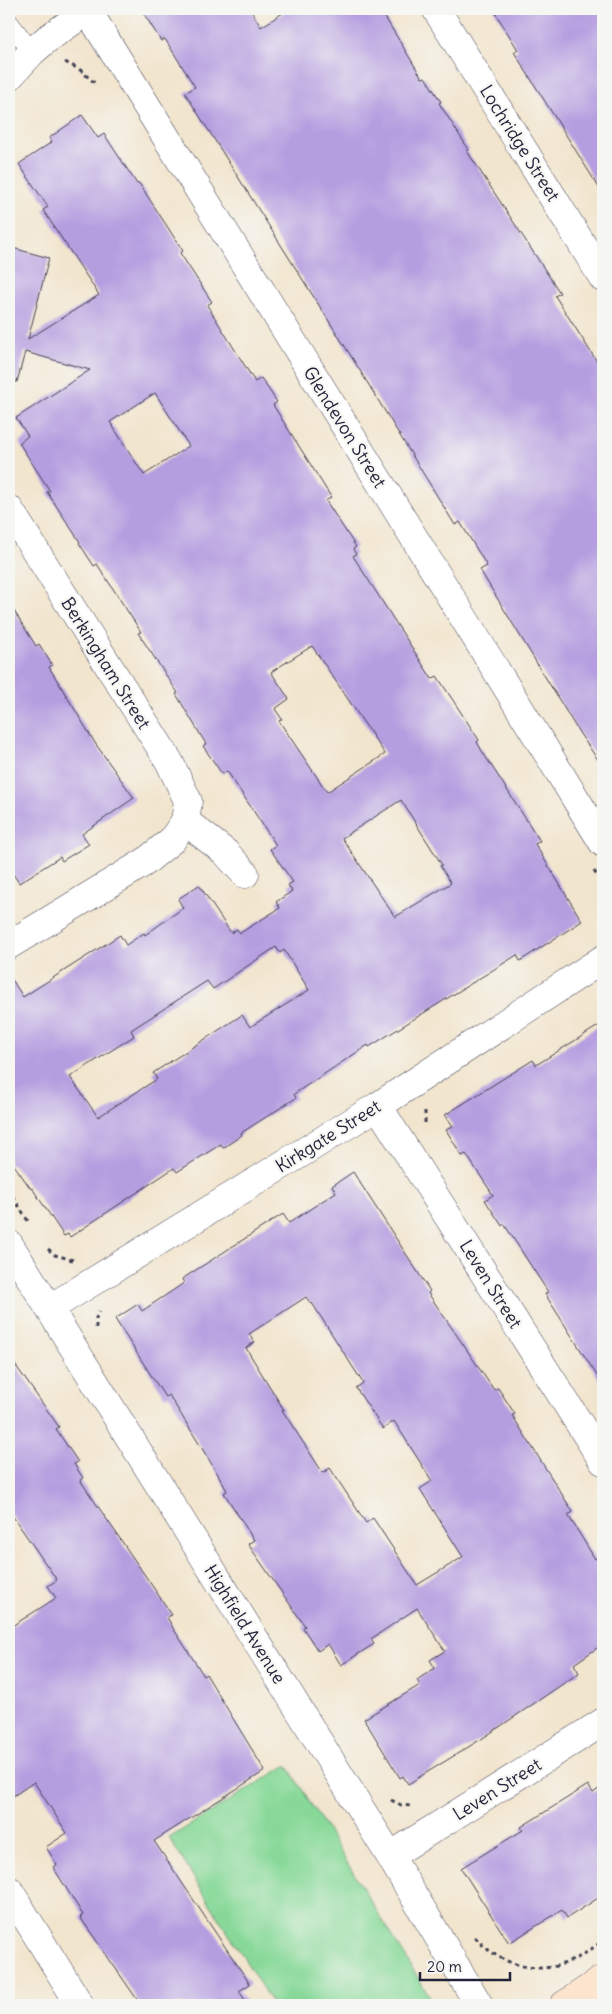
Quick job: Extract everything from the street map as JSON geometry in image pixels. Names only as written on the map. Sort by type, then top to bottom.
[{"type":"street","name":"Lochridge Street","points":[[436,9],[603,278]]},
{"type":"street","points":[[9,77],[32,52],[89,10]]},
{"type":"street","name":"Glendevon Street","points":[[89,10],[603,843]]},
{"type":"street","name":"Berkingham Street","points":[[9,509],[172,768],[188,801],[185,821]]},
{"type":"street","points":[[9,946],[145,862],[172,840],[185,821],[226,853],[244,874]]},
{"type":"street","name":"Kirkgate Street","points":[[50,1308],[378,1106],[603,959]]},
{"type":"street","name":"Leven Street","points":[[378,1106],[603,1462]]},
{"type":"street","name":"Highfield Avenue","points":[[9,1244],[390,1856],[479,2005]]},
{"type":"street","name":"Leven Street","points":[[390,1856],[603,1722]]},
{"type":"street","points":[[9,1890],[80,2005]]},
{"type":"street","points":[[564,2005],[603,1979]]},
{"type":"lane","points":[[9,22],[32,52]]},
{"type":"path","points":[[9,1190],[33,1228]]},
{"type":"path","points":[[43,1244],[55,1255],[73,1259],[77,1265]]},
{"type":"path","points":[[473,1935],[497,1956],[518,1966],[539,1969],[563,1964],[603,1941]]},
{"type":"green space","points":[[287,1765],[435,2005],[273,2005],[169,1838]]},
{"type":"building","points":[[141,9],[250,9],[261,27],[289,9],[380,9],[422,78],[425,77],[441,102],[439,103],[469,150],[467,151],[560,293],[555,296],[603,371],[603,767],[580,734],[480,570],[487,566],[460,522],[455,525],[185,93],[195,87],[165,39],[161,41]]},
{"type":"building","points":[[493,9],[603,9],[603,194],[514,52],[518,50]]},
{"type":"building","points":[[82,115],[98,138],[104,134],[137,184],[139,183],[183,251],[180,253],[212,302],[207,305],[255,382],[261,378],[277,402],[273,405],[331,497],[326,501],[356,547],[353,549],[356,554],[353,556],[432,679],[437,676],[479,740],[477,742],[482,751],[540,841],[535,844],[582,921],[520,961],[517,955],[369,1047],[368,1045],[294,1094],[296,1098],[241,1133],[242,1135],[223,1148],[221,1144],[177,1172],[174,1168],[70,1237],[68,1234],[64,1236],[32,1188],[14,1165],[9,1165],[9,975],[23,997],[120,935],[126,945],[144,933],[145,935],[183,908],[178,899],[199,885],[231,933],[237,929],[240,933],[280,908],[276,902],[292,891],[288,885],[293,882],[270,849],[276,845],[227,771],[222,774],[203,746],[206,744],[176,694],[178,693],[138,633],[141,632],[97,564],[94,566],[79,543],[47,492],[50,491],[19,443],[28,436],[16,418],[90,370],[25,352],[17,382],[9,381],[9,247],[49,258],[28,339],[99,295],[43,210],[48,207],[19,164],[52,142],[49,138]],"holes":[[[155,393],[189,446],[144,475],[110,422]],[[312,646],[385,754],[327,792],[279,721],[282,719],[275,709],[289,699],[271,672]],[[401,800],[442,865],[440,866],[451,883],[395,917],[342,838]],[[276,947],[280,953],[284,950],[309,990],[250,1027],[242,1015],[153,1073],[157,1079],[98,1117],[70,1077],[134,1036],[131,1030],[207,981],[213,989]]]},
{"type":"building","points":[[9,603],[36,646],[39,644],[52,665],[49,667],[95,743],[134,798],[82,834],[89,844],[62,861],[60,857],[19,883],[9,868]]},
{"type":"building","points":[[603,1023],[603,1385],[545,1294],[548,1292],[504,1224],[502,1226],[485,1200],[493,1195],[466,1154],[462,1156],[446,1130],[453,1126],[445,1115],[533,1060],[536,1065]]},
{"type":"building","points":[[353,1172],[430,1291],[428,1293],[494,1390],[498,1388],[515,1414],[512,1415],[573,1512],[568,1515],[595,1559],[603,1553],[603,1644],[574,1664],[579,1673],[483,1738],[408,1784],[403,1776],[400,1778],[364,1719],[420,1685],[417,1680],[435,1668],[430,1660],[445,1651],[417,1608],[371,1639],[374,1644],[341,1665],[328,1644],[318,1651],[303,1628],[305,1626],[248,1544],[254,1540],[224,1493],[227,1491],[219,1476],[169,1395],[165,1397],[115,1319],[138,1304],[142,1311],[184,1283],[182,1279],[283,1214],[289,1223],[336,1192],[332,1186]],"holes":[[[306,1297],[363,1383],[356,1388],[383,1429],[394,1421],[432,1481],[420,1489],[463,1557],[417,1585],[373,1518],[366,1523],[330,1468],[323,1473],[282,1410],[284,1410],[246,1348],[255,1342],[249,1334]]]},
{"type":"building","points":[[9,1356],[59,1427],[56,1429],[78,1462],[74,1464],[83,1478],[80,1480],[172,1615],[167,1617],[173,1628],[204,1676],[206,1674],[265,1771],[154,1841],[250,1984],[239,1991],[248,2005],[141,2005],[80,1917],[83,1915],[53,1867],[57,1865],[46,1847],[67,1833],[34,1782],[9,1799],[9,1628],[56,1598],[48,1586],[57,1580],[9,1511]]},
{"type":"building","points":[[588,1785],[593,1793],[603,1786],[603,1895],[567,1918],[562,1910],[509,1943],[461,1868],[523,1830],[521,1827]]}]
